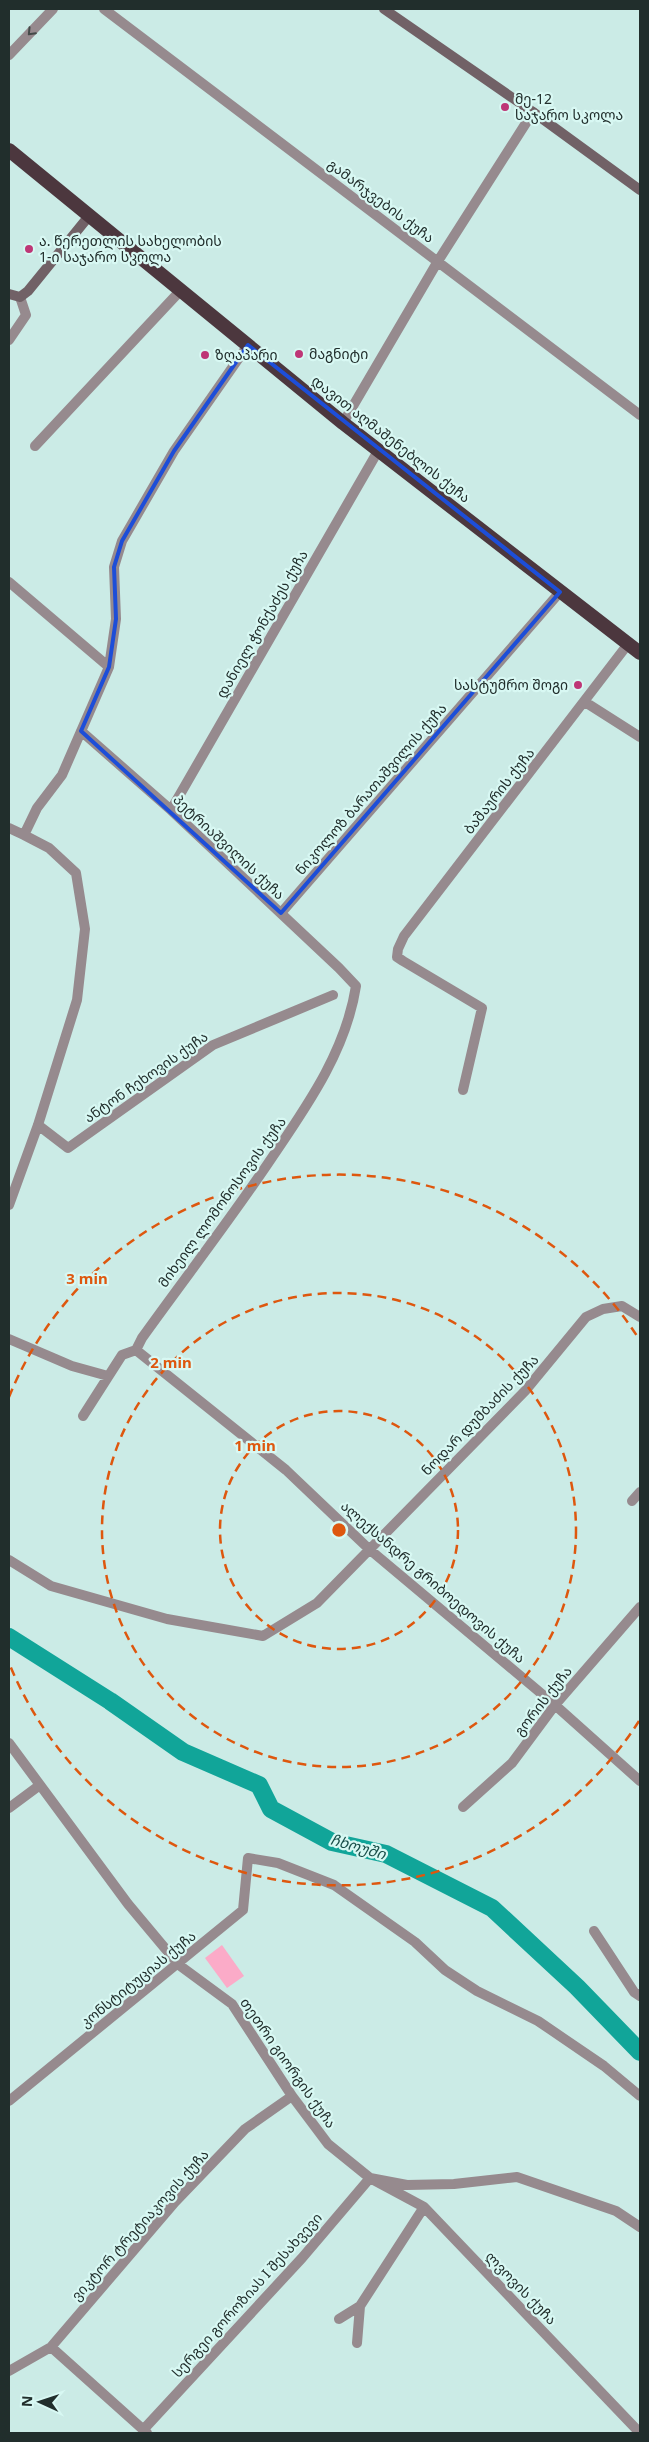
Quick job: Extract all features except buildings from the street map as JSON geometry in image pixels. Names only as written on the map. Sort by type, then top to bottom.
[{"type":"highway","name":"დავით აღმაშენებლის ქუჩა","points":[[9,150],[378,451],[640,654]]},
{"type":"main road","points":[[384,9],[533,112],[640,190]]},
{"type":"main road","points":[[9,294],[20,297],[28,291],[89,216]]},
{"type":"street","points":[[9,56],[53,9]]},
{"type":"street","name":"გამარჯვების ქუჩა","points":[[104,9],[640,415]]},
{"type":"street","points":[[343,423],[438,261],[533,112]]},
{"type":"street","points":[[35,446],[181,290]]},
{"type":"street","points":[[9,340],[26,315],[20,297]]},
{"type":"street","points":[[24,835],[37,808],[62,775],[109,667],[116,619],[114,567],[122,541],[174,451],[248,345]]},
{"type":"street","name":"დანიელ ჭონქაძეს ქუჩა","points":[[170,810],[378,451]]},
{"type":"street","points":[[9,582],[109,667]]},
{"type":"street","name":"ნიკოლოზ ბარათაშვილის ქუჩა","points":[[281,913],[560,592]]},
{"type":"street","name":"ბაშაურის ქუჩა","points":[[463,1090],[482,1008],[397,957],[398,949],[404,936],[628,644]]},
{"type":"street","points":[[585,702],[640,736]]},
{"type":"street","name":"პეტრიაშვილის ქუჩა","points":[[81,731],[170,810],[356,986]]},
{"type":"street","points":[[9,828],[49,848],[76,873],[85,929],[77,1000],[38,1125],[9,1205]]},
{"type":"street","name":"მიხეილ ლომონოსოვის ქუჩა","points":[[83,1416],[122,1355],[136,1350],[142,1338],[244,1198],[300,1117],[338,1050],[351,1012],[356,986]]},
{"type":"street","name":"ანტონ ჩეხოვის ქუჩა","points":[[38,1125],[68,1148],[213,1044],[333,995]]},
{"type":"street","name":"ნოდარ დუმბაძის ქუჩა","points":[[9,1560],[51,1586],[167,1619],[263,1636],[317,1603],[525,1391],[586,1317],[603,1309],[622,1306],[640,1317]]},
{"type":"street","points":[[9,1339],[72,1366],[108,1376]]},
{"type":"street","name":"ალექსანდრე გრიბოედოვის ქუჩა","points":[[136,1350],[286,1470],[369,1549],[555,1705],[640,1781]]},
{"type":"street","points":[[632,1501],[640,1492]]},
{"type":"street","name":"გორის ქუჩა","points":[[463,1807],[512,1763],[555,1705],[640,1607]]},
{"type":"street","name":"თეთრი გიორგის ქუჩა","points":[[9,1743],[128,1904],[178,1964],[232,2004],[292,2096],[328,2144],[370,2178],[407,2185],[454,2184],[517,2177],[616,2211],[640,2227]]},
{"type":"street","points":[[9,1808],[40,1785]]},
{"type":"street","name":"კონსტიტუციას ქუჩა","points":[[9,2101],[243,1910],[248,1858],[278,1863],[334,1884],[415,1942],[445,1970],[477,1991],[538,2021],[604,2066],[640,2096]]},
{"type":"street","points":[[594,1931],[634,1992],[640,1996]]},
{"type":"street","name":"ვიკტორ ტრეტიაკოვის ქუჩა","points":[[9,2371],[51,2347],[175,2202],[245,2129],[292,2096]]},
{"type":"street","name":"ლვოვის ქუჩა","points":[[370,2178],[424,2206],[640,2433]]},
{"type":"street","name":"სერგეი გოროზიას I შესახვევი","points":[[145,2432],[302,2258],[370,2178]]},
{"type":"street","points":[[339,2319],[360,2306],[424,2206]]},
{"type":"street","points":[[357,2343],[360,2306]]},
{"type":"street","points":[[51,2347],[145,2432]]},
{"type":"highlighted area","points":[[248,345],[560,592],[281,913],[81,731],[109,667],[116,619],[114,567],[122,541],[174,451]]},
{"type":"shaded area","points":[[222,1945],[244,1976],[227,1988],[205,1958]]},
{"type":"waterway","name":"ჩხოუში","points":[[9,1637],[110,1701],[183,1752],[259,1785],[271,1809],[332,1842],[386,1854],[492,1908],[577,1987],[640,2052]]},
{"type":"place","name":"მე-12 საჯარო სკოლა","points":[[505,107]]},
{"type":"place","name":"ა. წერეთლის სახელობის 1-ი საჯარო სკოლა","points":[[29,249]]},
{"type":"place","name":"მაგნიტი","points":[[299,354]]},
{"type":"place","name":"ზღაპარი","points":[[205,355]]},
{"type":"place","name":"სასტუმრო შოგი","points":[[578,685]]}]
